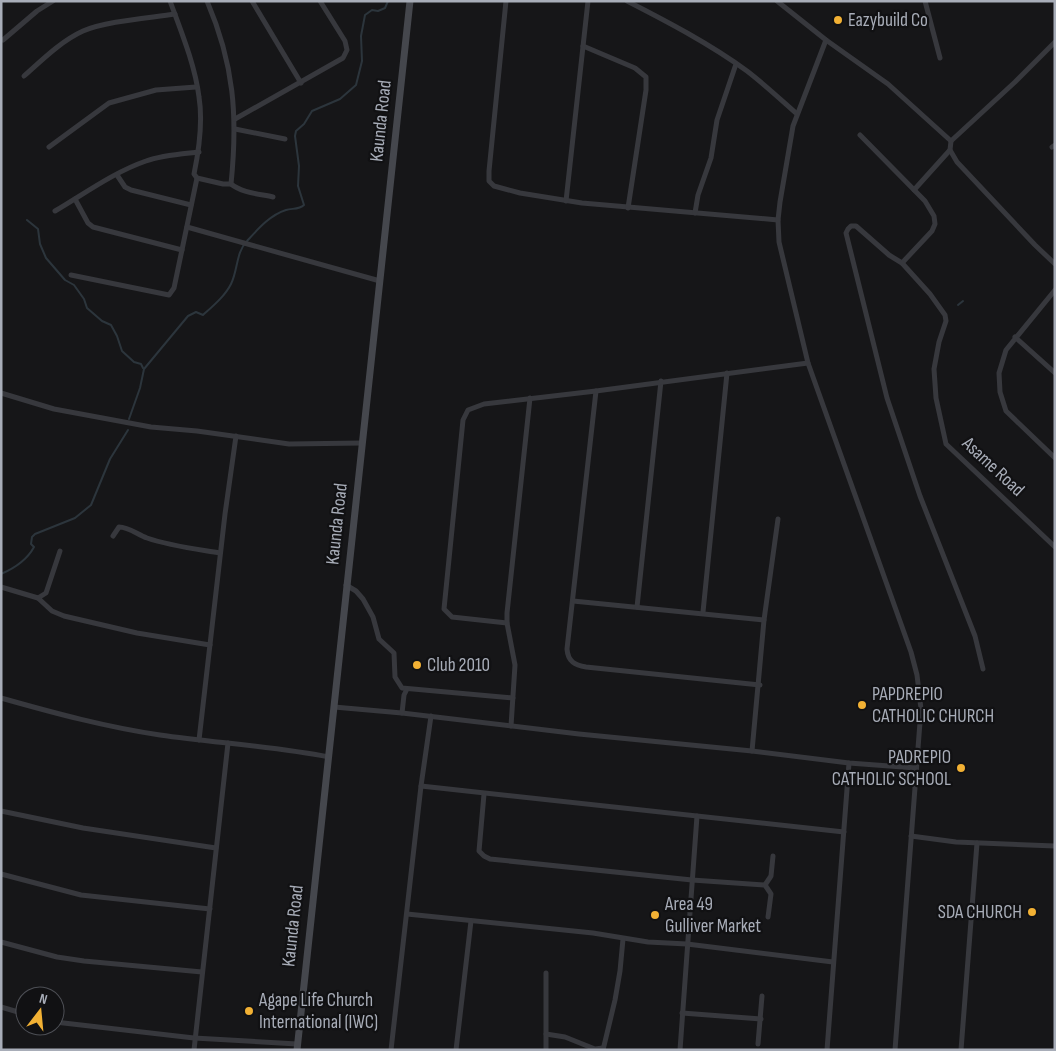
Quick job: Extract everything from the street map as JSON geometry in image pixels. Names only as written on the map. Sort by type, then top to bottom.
[{"type":"main road","name":"Kaunda Road","points":[[297,1047],[410,1]]},
{"type":"street","points":[[3,40],[37,11],[53,1]]},
{"type":"street","points":[[71,275],[169,295],[174,288],[196,178],[194,174],[198,152],[199,97],[183,35],[170,1]]},
{"type":"street","points":[[207,1],[225,51],[233,91],[235,129],[231,184]]},
{"type":"street","points":[[252,1],[301,83]]},
{"type":"street","points":[[235,119],[343,58],[347,50],[344,41],[320,1]]},
{"type":"street","points":[[506,1],[489,181],[494,186],[520,193],[566,201],[778,220]]},
{"type":"street","points":[[566,201],[588,1]]},
{"type":"street","points":[[627,1],[676,27],[736,64],[758,80],[796,114]]},
{"type":"street","points":[[777,1],[826,40],[888,84],[951,141]]},
{"type":"street","points":[[925,1],[940,58]]},
{"type":"street","points":[[24,76],[51,52],[82,32],[94,27],[175,14]]},
{"type":"street","points":[[826,40],[796,114],[787,152],[778,220],[779,242],[808,363],[915,667],[921,698],[895,1050]]},
{"type":"street","points":[[1055,42],[951,141],[950,150],[951,155],[968,175],[1055,264]]},
{"type":"street","points":[[583,46],[635,68],[646,77],[646,90],[628,208]]},
{"type":"street","points":[[695,213],[698,196],[711,158],[717,120],[736,64]]},
{"type":"street","points":[[49,147],[109,103],[156,90],[196,87]]},
{"type":"street","points":[[235,129],[285,139]]},
{"type":"street","points":[[860,135],[914,190],[934,216],[935,224],[932,231],[902,263],[889,255],[860,228],[851,226],[846,233],[887,398],[920,496],[974,636],[983,669]]},
{"type":"street","points":[[914,190],[950,150]]},
{"type":"street","points":[[55,211],[117,174],[146,160],[198,152]]},
{"type":"street","points":[[117,174],[125,187],[131,190],[191,204]]},
{"type":"street","points":[[196,178],[231,184],[248,191],[273,197]]},
{"type":"street","points":[[75,199],[88,223],[93,227],[182,250]]},
{"type":"street","points":[[187,227],[380,281]]},
{"type":"street","name":"Asame Road","points":[[902,263],[930,294],[945,315],[946,321],[939,342],[934,369],[936,398],[946,444],[1055,547]]},
{"type":"street","points":[[1055,290],[1006,350],[1000,365],[999,378],[1002,401],[1011,417],[1055,458]]},
{"type":"street","points":[[1015,337],[1055,373]]},
{"type":"street","points":[[507,623],[452,617],[444,609],[452,514],[465,413],[474,407],[484,404],[808,363]]},
{"type":"street","points":[[703,612],[727,373]]},
{"type":"street","points":[[637,607],[661,381]]},
{"type":"street","points":[[596,391],[567,656],[570,661],[577,665],[760,685]]},
{"type":"street","points":[[1,393],[54,409],[151,427],[289,444],[362,443]]},
{"type":"street","points":[[511,726],[515,665],[507,623],[530,398]]},
{"type":"street","points":[[199,740],[220,553],[236,436]]},
{"type":"street","points":[[752,751],[760,685],[764,620],[778,519]]},
{"type":"street","points":[[113,536],[119,526],[146,538],[220,553]]},
{"type":"street","points":[[38,598],[46,593],[60,551]]},
{"type":"street","points":[[346,585],[356,591],[363,599],[373,617],[379,638],[394,653],[394,677],[402,688],[513,698]]},
{"type":"street","points":[[1,588],[38,598],[52,612],[64,616],[210,646]]},
{"type":"street","points":[[573,601],[703,612],[764,620]]},
{"type":"street","points":[[402,713],[404,695],[407,689]]},
{"type":"street","points":[[1,698],[116,727],[329,757]]},
{"type":"street","points":[[334,707],[431,716],[850,763],[916,768]]},
{"type":"street","points":[[391,1050],[421,786],[431,716]]},
{"type":"street","points":[[194,1050],[228,743]]},
{"type":"street","points":[[828,1050],[833,962],[850,763]]},
{"type":"street","points":[[421,786],[844,832]]},
{"type":"street","points":[[484,794],[479,850],[490,859],[692,880],[765,885]]},
{"type":"street","points":[[1,811],[83,828],[216,848]]},
{"type":"street","points":[[680,1050],[697,816]]},
{"type":"street","points":[[911,836],[977,844],[1055,846]]},
{"type":"street","points":[[961,1050],[977,844]]},
{"type":"street","points":[[765,885],[771,876],[773,856]]},
{"type":"street","points":[[1,874],[81,895],[210,909]]},
{"type":"street","points":[[765,885],[771,894],[768,917]]},
{"type":"street","points":[[406,914],[593,933],[623,939],[687,944],[833,962]]},
{"type":"street","points":[[456,1050],[471,921]]},
{"type":"street","points":[[546,1034],[565,1038],[595,1049],[603,1049],[615,1000],[623,939]]},
{"type":"street","points":[[1,942],[57,958],[202,972]]},
{"type":"street","points":[[546,973],[546,1050]]},
{"type":"street","points":[[758,1044],[762,996]]},
{"type":"street","points":[[1,1007],[15,1011]]},
{"type":"street","points":[[682,1012],[760,1019]]},
{"type":"street","points":[[65,1023],[194,1038],[297,1047]]},
{"type":"waterway","points":[[129,419],[140,388],[144,369],[188,316],[196,312],[203,315],[226,293],[233,279],[243,245],[275,215],[304,205],[298,186],[299,166],[296,131],[304,124],[312,111],[340,99],[356,85],[362,61],[361,36],[365,15],[372,10],[378,11],[385,8],[388,1]]},
{"type":"waterway","points":[[27,220],[38,229],[40,244],[46,258],[65,280],[74,285],[84,299],[87,308],[102,321],[111,325],[122,351],[134,362],[141,364],[143,368]]},
{"type":"waterway","points":[[958,305],[963,301]]},
{"type":"waterway","points":[[1,574],[16,566],[28,556],[34,547],[31,544],[32,537],[35,534],[75,518],[91,505],[110,459],[128,430]]},
{"type":"place","name":"Eazybuild Co","points":[[838,20]]},
{"type":"place","name":"Club 2010","points":[[417,665]]},
{"type":"place","name":"PAPDREPIO CATHOLIC CHURCH","points":[[862,705]]},
{"type":"place","name":"PADREPIO CATHOLIC SCHOOL","points":[[961,768]]},
{"type":"place","name":"SDA CHURCH","points":[[1032,912]]},
{"type":"place","name":"Area 49 Gulliver Market","points":[[655,915]]},
{"type":"place","name":"Agape Life Church International (IWC)","points":[[249,1011]]}]
